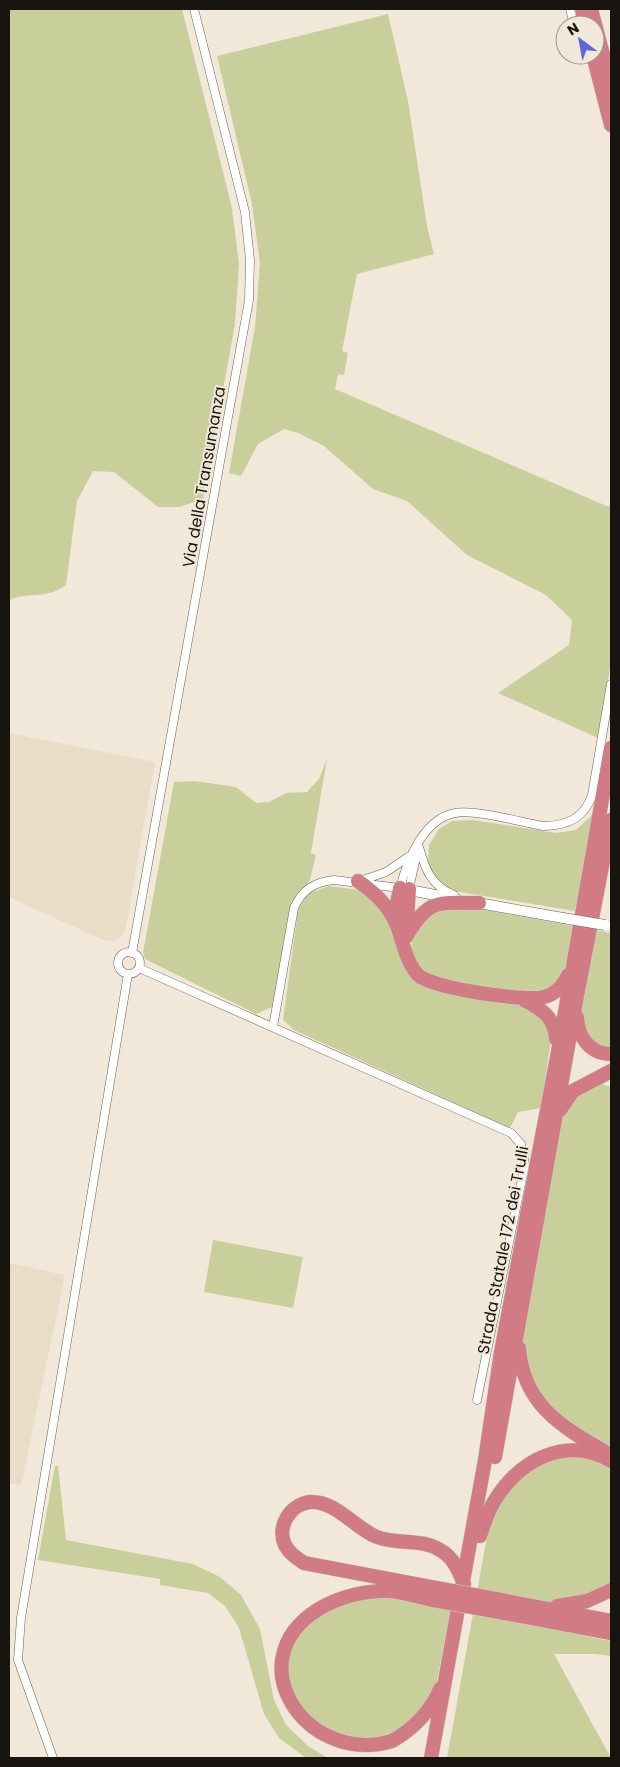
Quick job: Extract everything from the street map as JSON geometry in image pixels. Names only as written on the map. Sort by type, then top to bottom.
[{"type":"highway","points":[[592,9],[611,85]]},
{"type":"highway","points":[[589,65],[611,125]]},
{"type":"highway","name":"Strada Statale 172 dei Trulli","points":[[431,1758],[464,1584],[501,1352],[558,1052],[611,748]]},
{"type":"highway","name":"Strada Statale 172 dei Trulli","points":[[440,1758],[577,996],[611,820]]},
{"type":"highway","points":[[358,881],[384,903],[405,944],[412,967],[427,981],[524,1000],[545,997],[559,990],[572,963]]},
{"type":"highway","points":[[396,925],[396,909],[404,889]]},
{"type":"highway","points":[[404,889],[405,944]]},
{"type":"highway","points":[[405,944],[417,918],[435,904],[473,902]]},
{"type":"highway","points":[[577,996],[578,1026],[583,1039],[599,1053],[611,1054]]},
{"type":"highway","points":[[524,1000],[548,1016],[555,1031],[558,1052]]},
{"type":"highway","points":[[556,1120],[567,1097],[588,1081],[611,1071]]},
{"type":"highway","points":[[588,1081],[602,1079],[611,1082]]},
{"type":"highway","points":[[518,1330],[523,1377],[535,1398],[551,1417],[572,1433],[611,1455]]},
{"type":"highway","points":[[480,1536],[490,1510],[502,1490],[518,1472],[537,1458],[559,1451],[572,1450],[596,1454],[611,1461]]},
{"type":"highway","points":[[464,1584],[451,1558],[431,1545],[391,1541],[376,1537],[323,1503],[310,1502],[297,1506],[287,1515],[283,1529],[284,1544],[294,1557],[304,1563],[435,1594],[495,1605],[611,1633]]},
{"type":"highway","points":[[495,1605],[521,1603],[573,1604],[587,1601],[611,1590]]},
{"type":"highway","points":[[435,1594],[389,1591],[372,1592],[350,1596],[321,1608],[301,1623],[287,1645],[282,1670],[283,1694],[291,1712],[312,1736],[340,1749],[369,1750],[397,1739],[424,1715],[439,1692],[449,1662]]},
{"type":"highway","points":[[521,1603],[611,1621]]},
{"type":"street","name":"Via della Transumanza","points":[[132,953],[249,300],[250,260],[245,212],[194,9]]},
{"type":"street","points":[[404,889],[406,865],[418,846],[436,822],[455,813],[542,826],[556,826],[579,817],[590,803],[592,795],[611,684]]},
{"type":"street","points":[[358,881],[375,877],[395,867],[418,846]]},
{"type":"street","points":[[418,846],[427,872],[434,884],[446,892],[473,902]]},
{"type":"street","points":[[273,1027],[292,918],[298,900],[304,892],[323,881],[358,881],[608,926]]},
{"type":"street","points":[[132,953],[139,958],[139,968],[135,973],[128,974],[120,970],[118,962],[123,954],[132,953]]},
{"type":"street","points":[[139,968],[511,1133],[521,1144],[525,1164],[478,1400]]},
{"type":"street","points":[[53,1758],[18,1660],[21,1618],[128,974]]},
{"type":"shaded area","points":[[9,733],[155,762],[125,932],[119,938],[112,941],[103,940],[9,897]]},
{"type":"shaded area","points":[[9,1263],[65,1275],[21,1485],[9,1483]]},
{"type":"green space","points":[[9,9],[182,9],[232,208],[239,264],[235,324],[203,499],[179,507],[158,507],[114,472],[93,471],[77,501],[66,585],[59,590],[45,594],[17,597],[9,600]]},
{"type":"green space","points":[[388,14],[408,101],[427,226],[434,254],[357,274],[342,351],[348,353],[344,375],[338,374],[335,389],[609,507],[611,500],[611,662],[598,738],[498,693],[569,645],[572,620],[546,595],[467,555],[407,501],[373,489],[324,446],[298,433],[284,429],[258,444],[241,476],[229,473],[255,327],[260,263],[252,204],[217,56]]},
{"type":"green space","points":[[327,759],[311,853],[316,855],[310,880],[291,906],[272,1007],[256,1014],[145,959],[143,953],[174,782],[195,781],[236,787],[256,803],[269,802],[286,793],[307,792],[319,779]]},
{"type":"green space","points":[[595,812],[575,911],[453,891],[441,884],[431,871],[428,863],[429,845],[439,829],[452,821],[473,820],[556,833],[576,830]]},
{"type":"green space","points":[[329,886],[359,890],[378,901],[391,926],[405,968],[421,986],[524,1006],[541,1014],[551,1039],[541,1108],[518,1112],[510,1128],[294,1030],[283,1020],[298,910],[309,893]]},
{"type":"green space","points":[[458,905],[574,926],[567,963],[561,977],[548,988],[519,992],[484,988],[440,979],[428,973],[418,965],[412,953],[411,947],[415,931],[422,917]]},
{"type":"green space","points":[[595,930],[611,933],[611,1051],[591,1044],[581,1016]]},
{"type":"green space","points":[[599,1083],[611,1087],[611,1452],[553,1417],[535,1394],[521,1343],[564,1109],[567,1102]]},
{"type":"green space","points":[[213,1240],[303,1257],[293,1308],[204,1292]]},
{"type":"green space","points":[[571,1453],[611,1465],[611,1587],[565,1602],[549,1602],[477,1592],[490,1519],[499,1499],[532,1465]]},
{"type":"green space","points":[[55,1466],[58,1466],[66,1540],[193,1564],[220,1577],[241,1595],[260,1629],[274,1700],[286,1725],[308,1746],[328,1758],[306,1758],[279,1738],[264,1714],[239,1628],[225,1606],[208,1593],[160,1585],[160,1579],[38,1560]]},
{"type":"green space","points":[[367,1597],[391,1598],[451,1610],[435,1690],[411,1725],[385,1742],[315,1735],[285,1678],[293,1640],[326,1608]]},
{"type":"green space","points":[[473,1614],[611,1641],[611,1656],[554,1654],[611,1758],[447,1758]]}]
